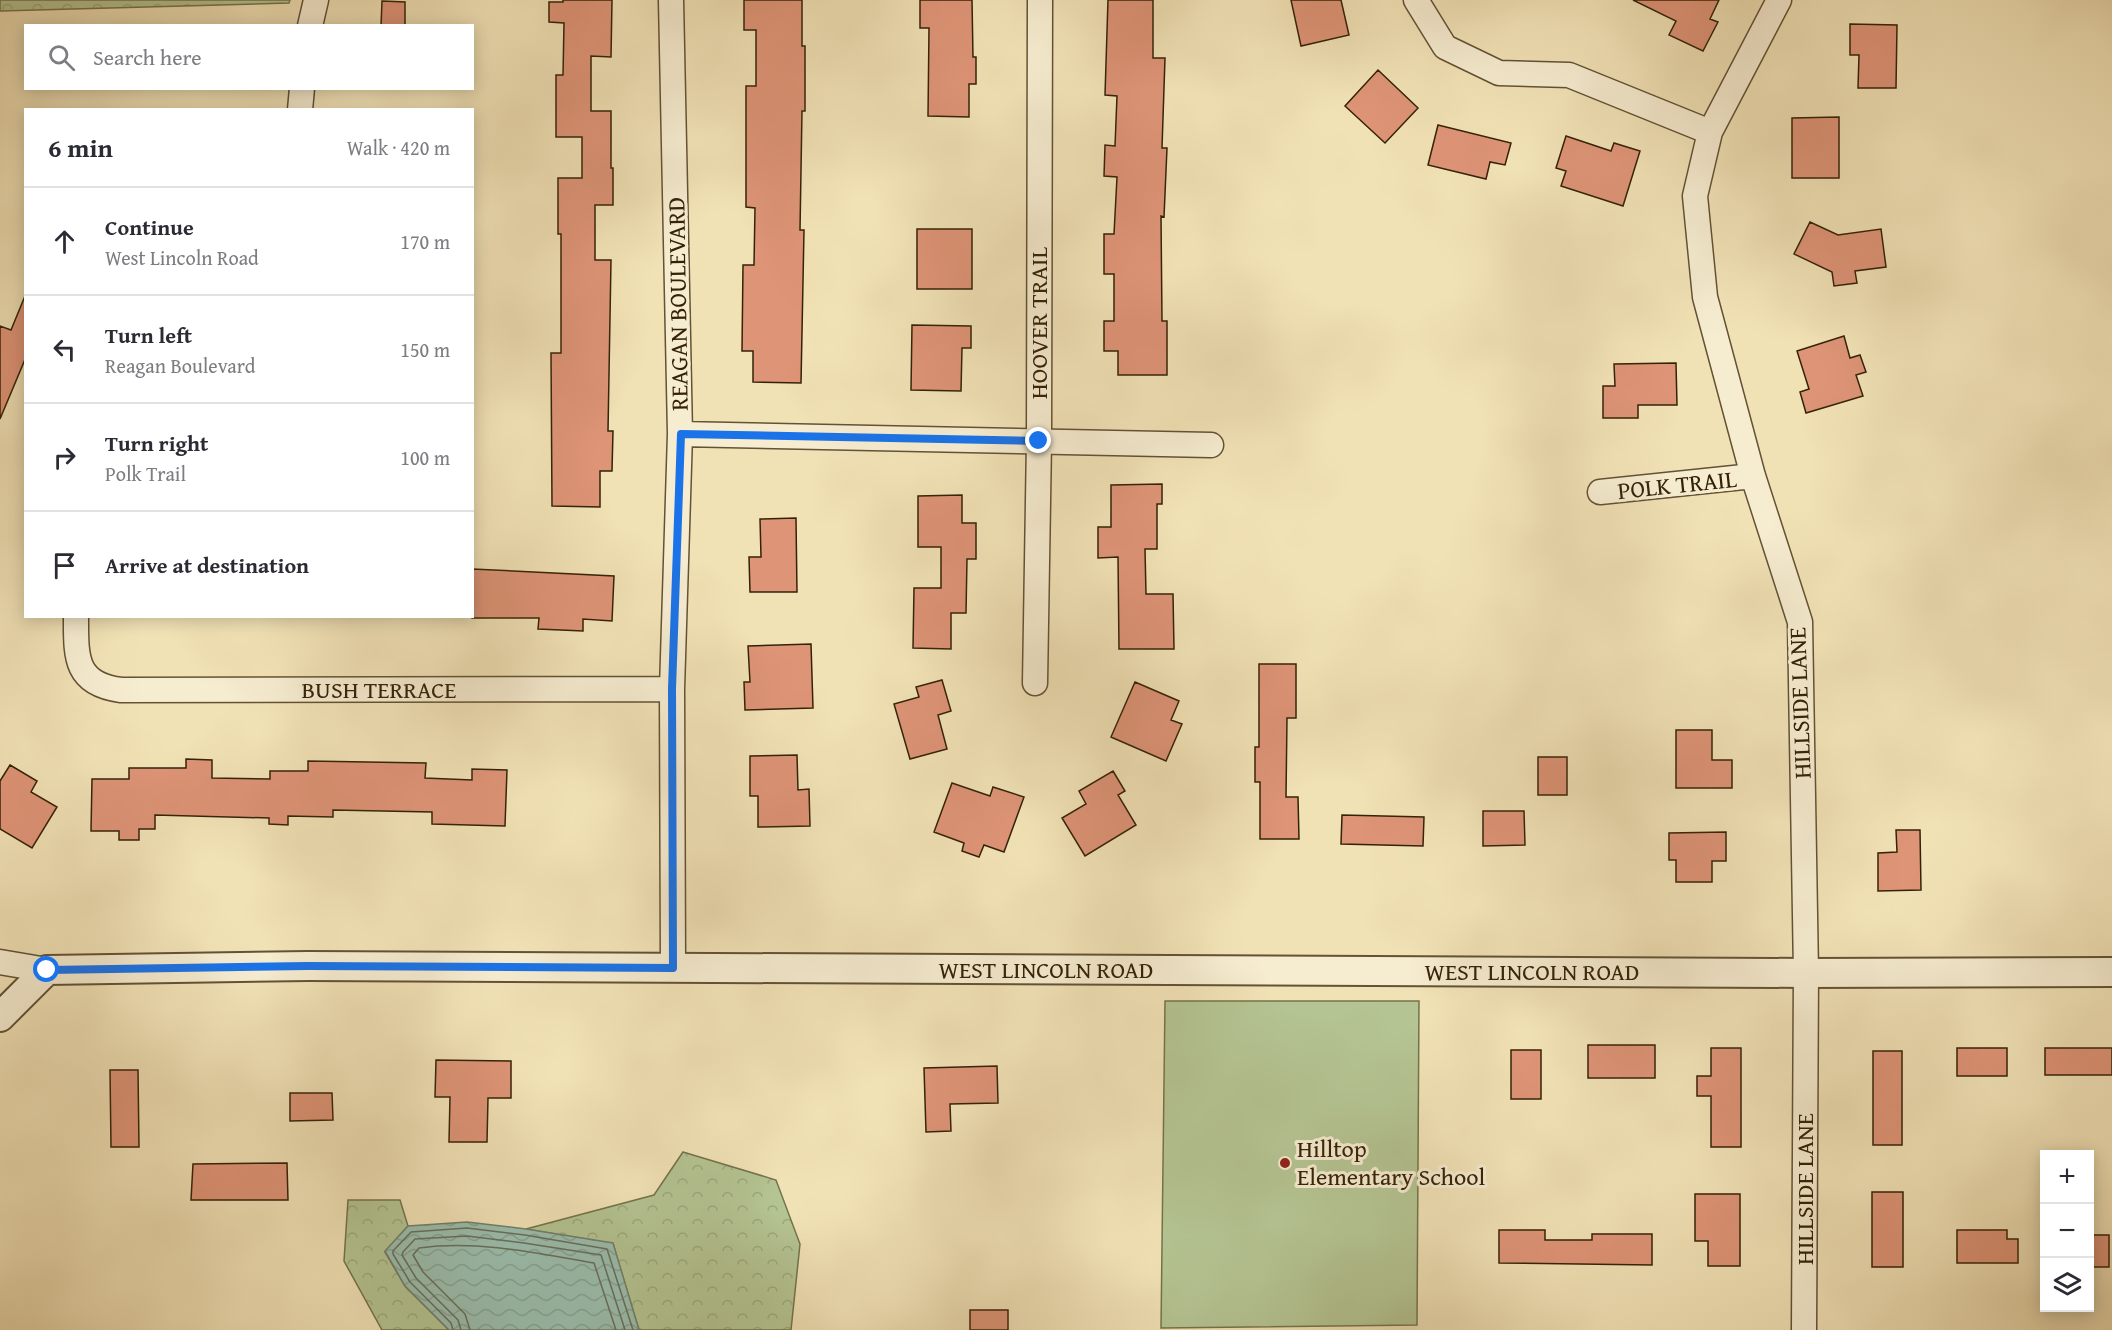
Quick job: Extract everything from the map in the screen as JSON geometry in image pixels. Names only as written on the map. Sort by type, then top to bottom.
[{"type":"street","points":[[310,24],[316,0]]},
{"type":"street","name":"REAGAN BOULEVARD","points":[[671,0],[681,434],[672,689],[673,968]]},
{"type":"street","name":"HOOVER TRAIL","points":[[1035,683],[1039,441],[1040,0]]},
{"type":"street","points":[[1416,0],[1445,47],[1499,73],[1569,75],[1710,132]]},
{"type":"street","name":"HILLSIDE LANE","points":[[1779,0],[1710,132],[1695,196],[1705,297],[1753,476],[1800,622],[1806,973],[1804,1330]]},
{"type":"street","points":[[300,108],[302,90]]},
{"type":"street","points":[[681,434],[1211,445]]},
{"type":"street","name":"POLK TRAIL","points":[[1600,492],[1753,476]]},
{"type":"street","name":"BUSH TERRACE","points":[[76,618],[78,662],[82,671],[99,686],[121,690],[672,689]]},
{"type":"street","points":[[0,962],[47,970]]},
{"type":"street","name":"WEST LINCOLN ROAD","points":[[47,970],[308,966],[1806,973],[2112,972]]},
{"type":"street","points":[[0,1017],[47,970]]},
{"type":"green space","points":[[0,0],[290,0],[289,3],[0,11]]},
{"type":"green space","name":"Hilltop Elementary School","points":[[1165,1001],[1419,1001],[1417,1325],[1161,1328]]},
{"type":"green space","points":[[683,1152],[776,1180],[800,1244],[791,1330],[639,1330],[613,1244],[526,1229],[654,1195]]},
{"type":"green space","points":[[348,1200],[400,1200],[408,1226],[385,1252],[405,1286],[449,1330],[382,1330],[344,1261]]},
{"type":"water","points":[[467,1222],[613,1243],[639,1330],[449,1330],[405,1286],[385,1251],[408,1226]]},
{"type":"building","points":[[563,0],[612,0],[611,57],[591,56],[591,111],[611,111],[611,168],[613,168],[613,205],[595,205],[595,260],[611,260],[608,431],[613,431],[612,471],[600,471],[600,507],[552,506],[551,353],[561,353],[561,234],[558,234],[558,178],[582,178],[582,137],[556,137],[556,75],[563,75],[564,23],[549,22],[549,2],[563,2]]},
{"type":"building","points":[[744,0],[802,0],[805,111],[802,111],[800,230],[804,230],[801,383],[753,382],[753,351],[742,351],[743,265],[754,265],[755,208],[746,207],[746,86],[756,86],[756,30],[744,30]]},
{"type":"building","points":[[920,0],[972,0],[976,84],[969,84],[969,117],[928,116],[929,28],[920,28]]},
{"type":"building","points":[[1108,0],[1153,0],[1153,58],[1165,58],[1162,148],[1167,148],[1164,217],[1161,216],[1162,321],[1167,321],[1167,375],[1118,375],[1118,351],[1104,351],[1104,321],[1114,321],[1114,274],[1104,274],[1104,234],[1114,234],[1117,177],[1104,176],[1105,145],[1115,146],[1117,96],[1105,95]]},
{"type":"building","points":[[1291,0],[1341,0],[1349,35],[1301,46]]},
{"type":"building","points":[[1633,0],[1719,0],[1710,19],[1718,22],[1703,51],[1669,35],[1676,21]]},
{"type":"building","points":[[382,1],[405,2],[405,24],[381,24]]},
{"type":"building","points":[[1850,24],[1897,25],[1896,88],[1858,88],[1859,55],[1850,55]]},
{"type":"building","points":[[1378,70],[1418,108],[1385,143],[1345,106]]},
{"type":"building","points":[[1839,117],[1839,178],[1792,178],[1792,118]]},
{"type":"building","points":[[1438,125],[1511,143],[1505,165],[1490,162],[1486,179],[1428,165]]},
{"type":"building","points":[[1566,136],[1611,151],[1614,143],[1640,151],[1623,206],[1561,186],[1566,171],[1556,168]]},
{"type":"building","points":[[1810,222],[1838,235],[1881,229],[1886,267],[1855,271],[1857,283],[1834,286],[1832,272],[1794,254]]},
{"type":"building","points":[[917,229],[972,229],[972,289],[917,289]]},
{"type":"building","points":[[24,298],[24,362],[0,419],[0,326],[11,330]]},
{"type":"building","points":[[912,325],[971,326],[971,348],[962,348],[961,391],[911,390]]},
{"type":"building","points":[[1844,336],[1850,358],[1860,355],[1866,372],[1856,375],[1863,396],[1806,413],[1800,392],[1809,389],[1797,351]]},
{"type":"building","points":[[1676,363],[1677,405],[1638,405],[1638,418],[1603,418],[1603,386],[1615,386],[1614,364]]},
{"type":"building","points":[[1162,484],[1162,504],[1157,504],[1157,549],[1145,549],[1146,594],[1173,594],[1174,649],[1119,649],[1118,557],[1098,558],[1098,527],[1111,527],[1111,485]]},
{"type":"building","points":[[962,495],[962,523],[976,523],[976,559],[967,559],[966,613],[951,613],[951,649],[913,648],[914,588],[941,588],[941,547],[918,547],[918,496]]},
{"type":"building","points":[[796,518],[797,592],[750,592],[749,557],[761,557],[760,519]]},
{"type":"building","points":[[474,569],[614,576],[612,621],[583,619],[583,631],[538,629],[539,618],[474,618]]},
{"type":"building","points":[[811,644],[813,708],[745,710],[744,682],[750,682],[748,646]]},
{"type":"building","points":[[1259,664],[1296,664],[1296,718],[1287,718],[1286,797],[1298,797],[1299,839],[1260,839],[1260,782],[1255,782],[1255,747],[1259,747]]},
{"type":"building","points":[[942,680],[951,711],[938,715],[947,749],[910,759],[894,704],[919,697],[916,687]]},
{"type":"building","points":[[1135,682],[1179,701],[1171,720],[1182,724],[1166,761],[1111,737]]},
{"type":"building","points":[[1676,730],[1712,730],[1712,760],[1732,760],[1732,788],[1676,788]]},
{"type":"building","points":[[797,755],[798,790],[809,789],[810,826],[758,827],[758,796],[750,796],[750,756]]},
{"type":"building","points":[[1538,757],[1567,757],[1567,795],[1538,795]]},
{"type":"building","points":[[186,759],[212,760],[212,778],[270,779],[270,771],[308,771],[308,761],[426,763],[425,778],[472,780],[472,769],[507,770],[505,826],[432,824],[432,812],[333,810],[333,817],[288,816],[288,825],[269,824],[269,818],[155,815],[155,829],[139,829],[139,840],[119,840],[119,831],[91,831],[92,779],[129,779],[129,768],[186,768]]},
{"type":"building","points":[[10,765],[37,781],[31,792],[57,807],[32,848],[0,829],[0,781]]},
{"type":"building","points":[[1113,771],[1125,791],[1118,795],[1136,825],[1085,856],[1062,818],[1086,804],[1079,791]]},
{"type":"building","points":[[952,783],[990,796],[993,787],[1024,797],[1004,852],[984,845],[979,857],[962,851],[964,843],[934,832]]},
{"type":"building","points":[[1483,811],[1524,811],[1525,845],[1483,846]]},
{"type":"building","points":[[1342,815],[1424,817],[1423,846],[1341,844]]},
{"type":"building","points":[[1896,830],[1920,830],[1921,890],[1878,891],[1878,853],[1897,852]]},
{"type":"building","points":[[1726,832],[1726,861],[1712,861],[1712,882],[1676,882],[1676,860],[1669,860],[1669,833]]},
{"type":"building","points":[[1588,1045],[1655,1045],[1655,1078],[1588,1078]]},
{"type":"building","points":[[1711,1048],[1741,1048],[1741,1147],[1711,1147],[1711,1096],[1697,1096],[1697,1076],[1711,1076]]},
{"type":"building","points":[[1957,1048],[2007,1048],[2007,1076],[1957,1076]]},
{"type":"building","points":[[2045,1048],[2112,1048],[2112,1075],[2045,1075]]},
{"type":"building","points":[[1511,1050],[1541,1050],[1541,1099],[1511,1099]]},
{"type":"building","points":[[1873,1051],[1902,1051],[1902,1145],[1873,1145]]},
{"type":"building","points":[[436,1060],[511,1061],[511,1098],[488,1098],[487,1142],[449,1142],[450,1097],[435,1097]]},
{"type":"building","points":[[997,1066],[998,1103],[950,1104],[951,1131],[926,1132],[924,1068]]},
{"type":"building","points":[[110,1070],[138,1070],[139,1147],[111,1147]]},
{"type":"building","points":[[290,1093],[332,1093],[333,1120],[290,1121]]},
{"type":"building","points":[[287,1163],[288,1200],[191,1200],[193,1164]]},
{"type":"building","points":[[1872,1192],[1903,1192],[1903,1267],[1872,1267]]},
{"type":"building","points":[[1695,1194],[1740,1194],[1740,1266],[1708,1266],[1708,1241],[1695,1241]]},
{"type":"building","points":[[1499,1230],[1545,1230],[1545,1240],[1592,1240],[1592,1234],[1652,1234],[1652,1265],[1499,1263]]},
{"type":"building","points":[[1957,1230],[2007,1230],[2007,1239],[2018,1239],[2018,1263],[1957,1263]]},
{"type":"building","points":[[2094,1235],[2109,1235],[2109,1267],[2094,1267]]},
{"type":"building","points":[[970,1310],[1008,1310],[1008,1330],[970,1330]]},
{"type":"place","name":"Hilltop Elementary School","points":[[1285,1163]]},
{"type":"route","points":[[47,970],[308,966],[673,968],[672,689],[681,434],[1039,441]]}]
